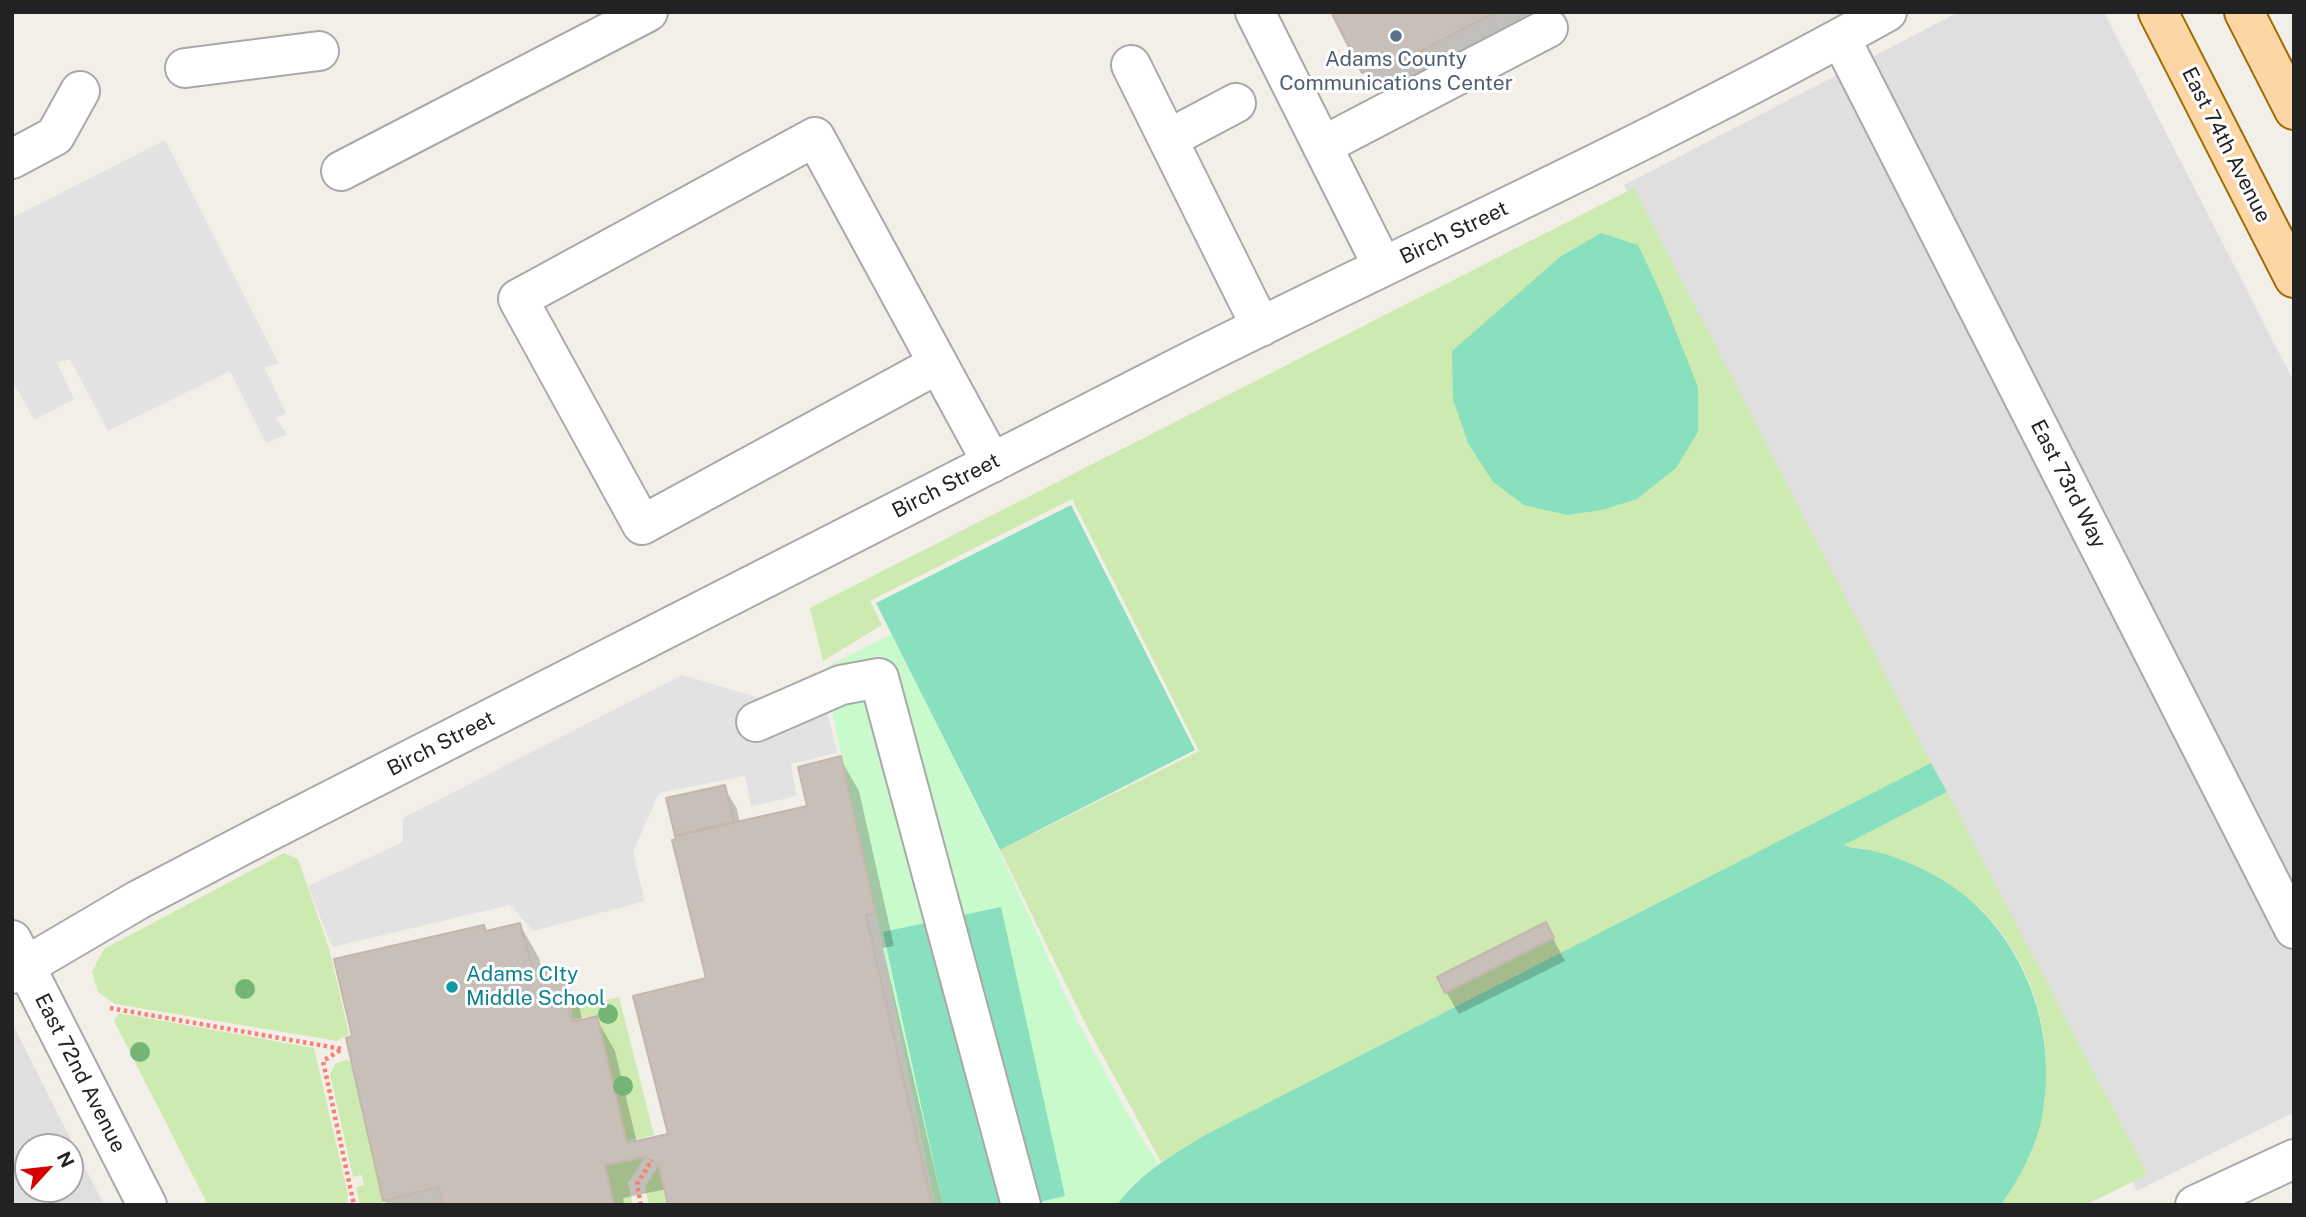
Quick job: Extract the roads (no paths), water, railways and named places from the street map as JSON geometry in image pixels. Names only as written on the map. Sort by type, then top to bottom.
[{"type":"main road","name":"East 74th Avenue","points":[[2158,12],[2294,278]]},
{"type":"main road","points":[[2244,12],[2294,110]]},
{"type":"street","points":[[341,171],[648,12]]},
{"type":"street","points":[[1255,12],[1383,267]]},
{"type":"street","name":"Birch Street","points":[[17,961],[1261,327],[1610,157],[1841,39],[1884,13]]},
{"type":"street","points":[[1322,146],[1548,28]]},
{"type":"street","name":"East 73rd Way","points":[[1841,39],[2294,929]]},
{"type":"street","points":[[184,68],[319,51]]},
{"type":"street","points":[[1131,65],[1261,327]]},
{"type":"street","points":[[12,159],[55,136],[80,90]]},
{"type":"street","points":[[1168,139],[1236,103]]},
{"type":"street","points":[[938,363],[642,526],[518,299],[815,137],[938,363],[992,463]]},
{"type":"street","points":[[756,722],[841,685],[879,678],[1021,1205]]},
{"type":"street","name":"East 72nd Avenue","points":[[17,961],[147,1205]]},
{"type":"street","points":[[2195,1205],[2294,1159]]},
{"type":"place","name":"Adams County Communications Center","points":[[1396,36]]},
{"type":"place","name":"Adams CIty Middle School","points":[[452,987]]}]
